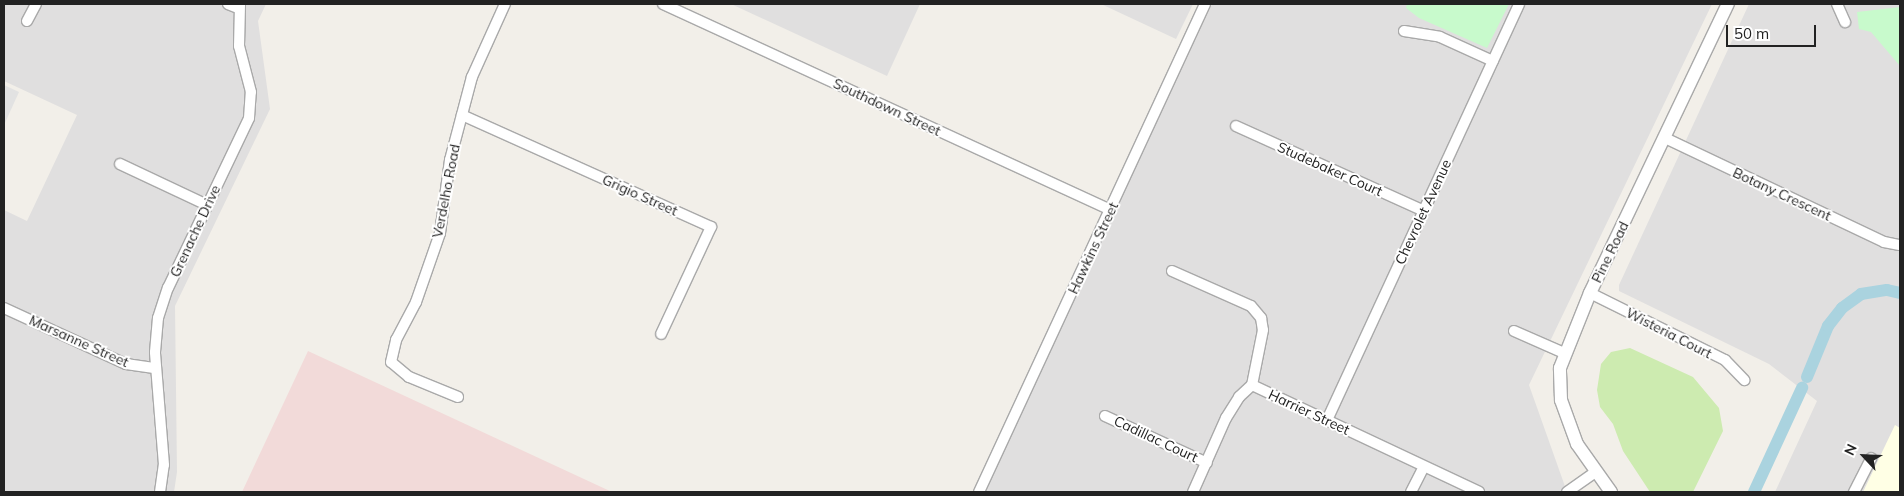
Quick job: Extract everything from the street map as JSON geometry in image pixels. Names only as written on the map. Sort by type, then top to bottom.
[{"type":"street","points":[[27,21],[36,4]]},
{"type":"street","name":"Verdelho Road","points":[[458,396],[409,376],[391,362],[396,340],[416,302],[440,234],[450,160],[472,77],[505,4]]},
{"type":"street","name":"Southdown Street","points":[[663,4],[1110,210]]},
{"type":"street","name":"Hawkins Street","points":[[979,492],[1205,4]]},
{"type":"street","name":"Chevrolet Avenue","points":[[1327,420],[1519,4]]},
{"type":"street","points":[[1837,4],[1845,22]]},
{"type":"street","name":"Grenache Drive","points":[[160,492],[164,465],[156,368],[158,318],[168,288],[249,118],[251,105],[249,78],[239,46],[235,5]]},
{"type":"street","name":"Pine Road","points":[[1611,492],[1577,444],[1561,400],[1558,384],[1564,353],[1590,293],[1666,138],[1726,7]]},
{"type":"street","points":[[1404,31],[1440,37],[1493,61]]},
{"type":"street","name":"Grigio Street","points":[[462,115],[711,226],[661,334]]},
{"type":"street","name":"Studebaker Court","points":[[1236,126],[1424,211]]},
{"type":"street","name":"Botany Crescent","points":[[1666,138],[1884,242],[1900,245]]},
{"type":"street","points":[[120,164],[207,205]]},
{"type":"street","points":[[1172,271],[1251,306],[1261,318],[1263,330],[1252,385]]},
{"type":"street","name":"Wisteria Court","points":[[1590,293],[1725,360],[1744,380]]},
{"type":"street","name":"Marsanne Street","points":[[4,308],[126,364],[156,368]]},
{"type":"street","points":[[1514,331],[1564,353]]},
{"type":"street","name":"Harrier Street","points":[[1192,492],[1207,463],[1226,418],[1238,397],[1252,385],[1479,492]]},
{"type":"street","name":"Cadillac Court","points":[[1105,416],[1207,463]]},
{"type":"street","points":[[1854,492],[1871,458]]},
{"type":"street","points":[[1411,492],[1424,467]]},
{"type":"street","points":[[1567,492],[1596,472]]},
{"type":"shaded area","points":[[4,4],[266,4],[258,21],[270,109],[175,306],[177,472],[174,492],[4,492],[4,210],[27,221],[77,115],[4,81]]},
{"type":"shaded area","points":[[731,4],[920,4],[887,76]]},
{"type":"shaded area","points":[[1101,4],[1193,4],[1176,39]]},
{"type":"shaded area","points":[[1212,4],[1712,4],[1529,385],[1567,492],[982,492]]},
{"type":"shaded area","points":[[1749,4],[1900,4],[1900,492],[1775,492],[1817,401],[1769,364],[1619,291],[1619,285]]},
{"type":"shaded area","points":[[4,85],[19,92],[4,125]]},
{"type":"shaded area","points":[[308,351],[612,492],[242,492]]},
{"type":"shaded area","points":[[1895,425],[1900,428],[1900,492],[1863,492]]},
{"type":"green space","points":[[1407,4],[1509,4],[1487,48],[1419,18],[1406,8]]},
{"type":"green space","points":[[1900,7],[1900,66],[1871,32],[1859,29],[1857,12]]},
{"type":"green space","points":[[1630,348],[1693,377],[1719,408],[1723,431],[1693,492],[1650,492],[1623,451],[1613,424],[1600,407],[1597,390],[1601,364],[1611,352]]},
{"type":"waterway","points":[[1807,377],[1828,326],[1842,308],[1861,294],[1887,290],[1900,293]]},
{"type":"waterway","points":[[1754,492],[1802,388]]}]
